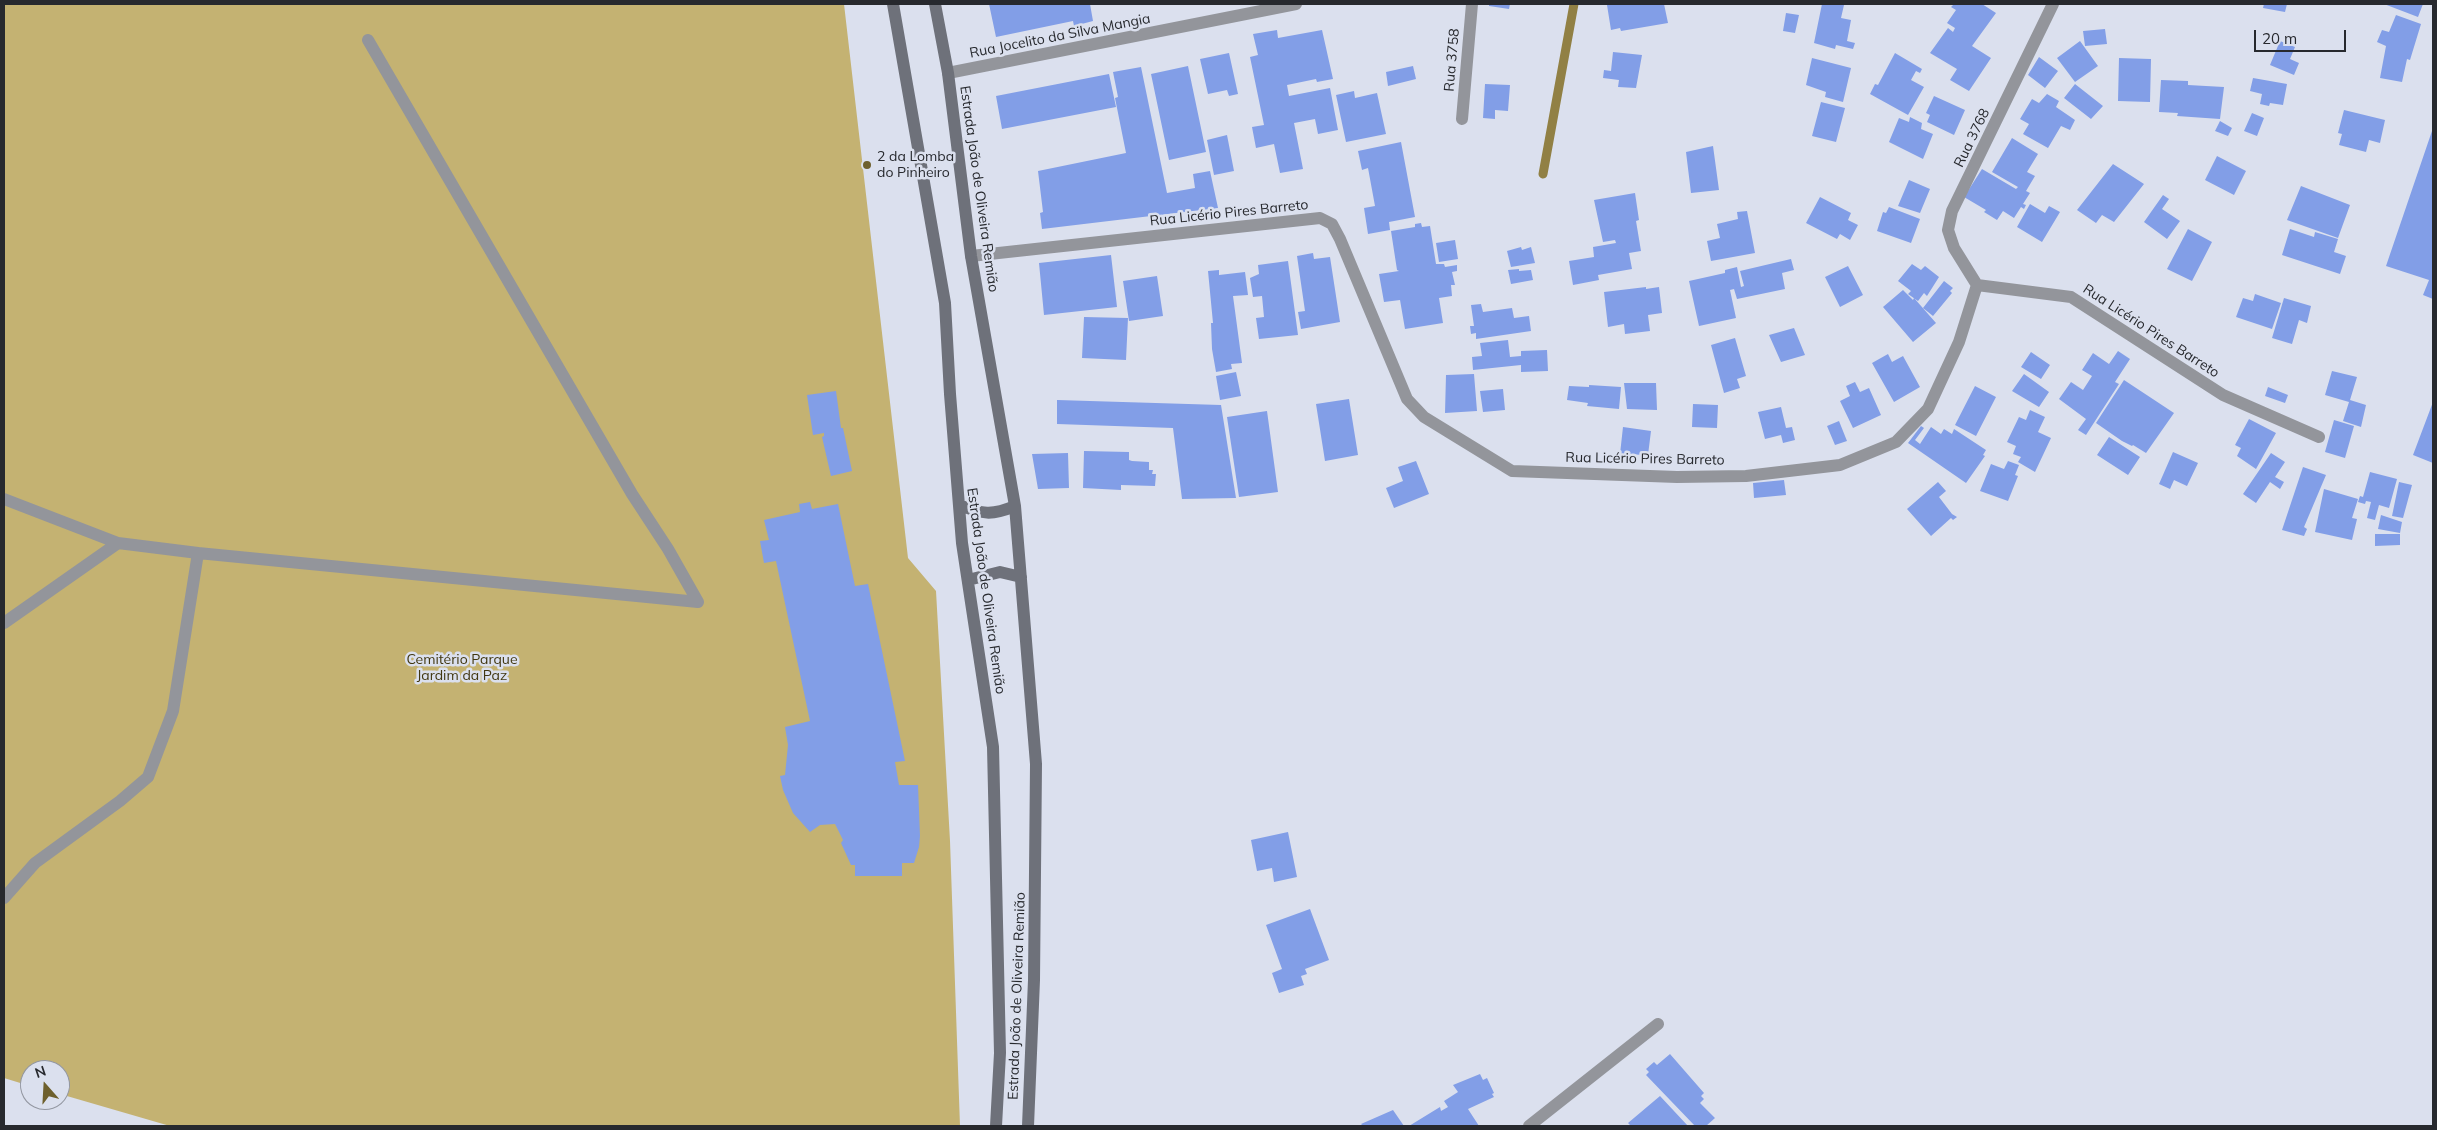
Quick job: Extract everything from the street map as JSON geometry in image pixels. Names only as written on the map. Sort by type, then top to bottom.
[{"type":"main road","name":"Estrada João de Oliveira Remião","points":[[893,4],[945,303],[959,505],[968,580],[993,747],[1000,1053],[996,1126]]},
{"type":"main road","name":"Estrada João de Oliveira Remião","points":[[934,4],[948,74],[971,256],[1015,506],[1021,577],[1036,764],[1034,980],[1028,1126]]},
{"type":"main road","points":[[959,505],[981,513],[996,514],[1015,506]]},
{"type":"main road","points":[[968,580],[1000,572],[1021,577]]},
{"type":"street","name":"Rua Jocelito da Silva Mangia","points":[[948,74],[1296,4]]},
{"type":"street","name":"Rua 3758","points":[[1462,119],[1472,4]]},
{"type":"street","name":"Rua 3768","points":[[1977,285],[1954,248],[1948,230],[1952,211],[2052,4]]},
{"type":"street","points":[[4,499],[118,543],[198,553],[698,602],[668,549],[632,494],[368,40]]},
{"type":"street","name":"Rua Licério Pires Barreto","points":[[971,256],[1320,218],[1332,224],[1407,399],[1424,417],[1512,471],[1677,478],[1746,476],[1840,465],[1896,442],[1928,408],[1959,342],[1977,285],[2072,297],[2222,395],[2320,437]]},
{"type":"street","points":[[4,623],[118,543]]},
{"type":"street","points":[[4,898],[35,863],[120,801],[148,777],[173,711],[198,553]]},
{"type":"street","points":[[1529,1126],[1658,1024]]},
{"type":"green space","name":"Cemitério Parque Jardim da Paz","points":[[4,4],[844,4],[908,558],[936,591],[950,841],[960,1126],[170,1126],[70,1097],[70,1060],[20,1060],[20,1083],[4,1078]]},
{"type":"building","points":[[989,4],[1090,4],[1093,21],[1074,26],[1073,21],[996,37]]},
{"type":"building","points":[[1489,4],[1510,4],[1509,9],[1489,6]]},
{"type":"building","points":[[1664,4],[1668,23],[1621,31],[1620,28],[1611,30],[1607,5]]},
{"type":"building","points":[[1822,4],[1844,5],[1841,18],[1851,20],[1847,41],[1855,43],[1853,49],[1836,45],[1835,49],[1814,43]]},
{"type":"building","points":[[1954,4],[1982,4],[1996,13],[1972,46],[1991,58],[1969,91],[1950,80],[1957,69],[1930,53],[1948,28],[1953,32],[1955,28],[1947,23],[1956,10],[1951,7]]},
{"type":"building","points":[[2264,4],[2287,4],[2285,12],[2263,8]]},
{"type":"building","points":[[2384,4],[2423,4],[2418,17]]},
{"type":"building","points":[[1786,13],[1799,15],[1795,33],[1783,31]]},
{"type":"building","points":[[2396,15],[2421,24],[2410,60],[2407,59],[2402,82],[2380,78],[2386,46],[2377,42],[2382,30],[2389,32]]},
{"type":"building","points":[[2105,29],[2107,44],[2085,46],[2083,31]]},
{"type":"building","points":[[1277,30],[1278,38],[1322,30],[1333,79],[1317,82],[1316,79],[1287,85],[1289,96],[1330,88],[1338,130],[1318,134],[1315,119],[1294,123],[1303,169],[1280,173],[1274,144],[1256,148],[1252,127],[1264,125],[1250,57],[1258,55],[1253,34]]},
{"type":"building","points":[[2080,41],[2098,66],[2075,82],[2057,58]]},
{"type":"building","points":[[2280,41],[2295,47],[2290,59],[2299,63],[2294,75],[2270,65]]},
{"type":"building","points":[[1613,52],[1642,55],[1636,88],[1618,87],[1619,80],[1603,78],[1604,70],[1611,71]]},
{"type":"building","points":[[1229,53],[1238,94],[1229,96],[1227,90],[1208,94],[1200,59]]},
{"type":"building","points":[[1895,53],[1922,69],[1920,73],[1916,71],[1911,80],[1924,87],[1908,115],[1870,94],[1875,84],[1878,85]]},
{"type":"building","points":[[2039,57],[2058,71],[2045,88],[2028,75]]},
{"type":"building","points":[[1812,58],[1851,68],[1843,102],[1825,97],[1826,92],[1806,85]]},
{"type":"building","points":[[2119,58],[2151,59],[2150,102],[2118,101]]},
{"type":"building","points":[[1188,66],[1206,152],[1169,160],[1151,74]]},
{"type":"building","points":[[1413,66],[1416,79],[1388,86],[1386,72]]},
{"type":"building","points":[[1141,67],[1167,193],[1195,188],[1193,174],[1210,171],[1218,208],[1042,229],[1040,213],[1043,212],[1038,171],[1126,153],[1115,98],[1118,97],[1113,72]]},
{"type":"building","points":[[1109,74],[1116,107],[1002,129],[996,96]]},
{"type":"building","points":[[2253,78],[2287,84],[2283,105],[2270,103],[2269,106],[2260,104],[2262,94],[2250,91]]},
{"type":"building","points":[[2161,80],[2188,81],[2188,85],[2224,87],[2220,119],[2177,116],[2178,113],[2159,112]]},
{"type":"building","points":[[1485,84],[1510,85],[1508,111],[1495,110],[1495,119],[1483,118]]},
{"type":"building","points":[[2075,84],[2103,106],[2091,119],[2064,98]]},
{"type":"building","points":[[1354,91],[1355,98],[1377,93],[1386,134],[1346,142],[1336,95]]},
{"type":"building","points":[[2047,94],[2059,101],[2056,107],[2075,120],[2070,130],[2061,126],[2048,148],[2023,134],[2029,124],[2020,119],[2032,99],[2039,103]]},
{"type":"building","points":[[1934,96],[1965,110],[1954,135],[1927,122],[1930,115],[1926,113]]},
{"type":"building","points":[[1821,102],[1845,108],[1836,142],[1812,136]]},
{"type":"building","points":[[2344,110],[2385,120],[2380,143],[2369,140],[2366,152],[2339,145],[2342,134],[2338,133]]},
{"type":"building","points":[[2252,113],[2264,118],[2257,136],[2244,131]]},
{"type":"building","points":[[1910,117],[1922,123],[1921,129],[1933,134],[1923,159],[1889,142],[1899,118],[1909,122]]},
{"type":"building","points":[[2220,121],[2232,128],[2228,136],[2215,131]]},
{"type":"building","points":[[2433,128],[2433,299],[2423,295],[2429,280],[2386,266]]},
{"type":"building","points":[[1227,135],[1234,171],[1214,175],[1207,140]]},
{"type":"building","points":[[2012,138],[2038,154],[2027,172],[2035,176],[2026,191],[2030,193],[2023,204],[2026,205],[2024,209],[2021,207],[2014,218],[2003,211],[1997,220],[1984,212],[1986,210],[1964,197],[1982,169],[2016,189],[2018,187],[1992,172]]},
{"type":"building","points":[[1401,142],[1415,217],[1389,222],[1390,230],[1368,234],[1364,208],[1375,206],[1368,168],[1362,170],[1358,151]]},
{"type":"building","points":[[1713,146],[1719,190],[1691,193],[1686,152]]},
{"type":"building","points":[[2217,156],[2246,171],[2234,195],[2205,180]]},
{"type":"building","points":[[2113,164],[2144,184],[2114,222],[2102,215],[2096,223],[2077,210]]},
{"type":"building","points":[[1909,180],[1930,189],[1920,213],[1898,206]]},
{"type":"building","points":[[2301,186],[2350,205],[2338,238],[2287,220]]},
{"type":"building","points":[[1635,193],[1639,220],[1636,221],[1641,251],[1629,253],[1632,269],[1598,275],[1599,280],[1573,285],[1569,261],[1594,257],[1593,247],[1616,243],[1615,240],[1603,242],[1594,200]]},
{"type":"building","points":[[2163,195],[2169,199],[2162,209],[2180,221],[2167,239],[2144,222]]},
{"type":"building","points":[[1820,197],[1851,213],[1848,220],[1858,225],[1850,240],[1840,234],[1837,239],[1806,223]]},
{"type":"building","points":[[2030,204],[2045,213],[2049,206],[2060,212],[2042,242],[2017,227]]},
{"type":"building","points":[[1889,207],[1920,219],[1911,243],[1877,231],[1883,212],[1886,213]]},
{"type":"building","points":[[1747,211],[1755,253],[1711,261],[1707,241],[1720,238],[1717,224],[1738,219],[1737,212]]},
{"type":"building","points":[[1421,223],[1422,227],[1430,226],[1436,264],[1444,264],[1445,267],[1457,265],[1457,271],[1452,272],[1455,285],[1451,285],[1452,296],[1439,298],[1443,323],[1405,329],[1400,300],[1384,302],[1379,274],[1399,271],[1397,270],[1391,231],[1415,227],[1415,224]]},
{"type":"building","points":[[2188,229],[2212,242],[2192,281],[2167,269]]},
{"type":"building","points":[[2290,229],[2314,237],[2315,232],[2338,239],[2334,252],[2346,256],[2340,274],[2282,255]]},
{"type":"building","points":[[1455,240],[1458,259],[1439,262],[1436,243]]},
{"type":"building","points":[[1521,247],[1522,250],[1531,247],[1535,263],[1511,267],[1507,251]]},
{"type":"building","points":[[1313,253],[1314,259],[1330,257],[1340,322],[1301,329],[1298,312],[1305,311],[1297,256]]},
{"type":"building","points":[[1111,255],[1117,307],[1044,315],[1039,263]]},
{"type":"building","points":[[1791,259],[1794,270],[1782,273],[1785,289],[1737,299],[1734,289],[1730,290],[1736,318],[1699,326],[1689,281],[1725,273],[1725,270],[1737,267],[1741,287],[1744,286],[1740,271]]},
{"type":"building","points":[[1288,261],[1298,335],[1259,339],[1256,318],[1264,317],[1262,296],[1253,297],[1250,278],[1259,274],[1258,265]]},
{"type":"building","points":[[1912,264],[1921,270],[1925,266],[1939,277],[1927,296],[1924,293],[1918,301],[1908,294],[1911,291],[1898,281]]},
{"type":"building","points":[[1848,266],[1863,295],[1840,307],[1825,277]]},
{"type":"building","points":[[1519,269],[1519,271],[1531,270],[1533,280],[1511,284],[1508,270]]},
{"type":"building","points":[[1219,270],[1219,275],[1245,272],[1248,295],[1233,296],[1242,363],[1231,364],[1232,369],[1216,372],[1212,349],[1211,323],[1213,323],[1208,271]]},
{"type":"building","points":[[1157,276],[1163,316],[1129,321],[1123,281]]},
{"type":"building","points":[[1944,281],[1953,288],[1950,291],[1952,293],[1933,316],[1923,308]]},
{"type":"building","points":[[1646,287],[1646,289],[1659,287],[1662,313],[1648,315],[1650,331],[1625,334],[1624,324],[1608,327],[1604,292]]},
{"type":"building","points":[[1903,290],[1913,300],[1914,298],[1936,323],[1913,342],[1883,307]]},
{"type":"building","points":[[2255,294],[2281,303],[2272,329],[2236,317],[2243,298],[2253,301]]},
{"type":"building","points":[[2284,298],[2311,306],[2307,323],[2299,320],[2292,344],[2272,338]]},
{"type":"building","points":[[1481,304],[1483,312],[1512,308],[1514,318],[1529,316],[1531,331],[1476,339],[1476,333],[1471,334],[1470,326],[1474,326],[1471,305]]},
{"type":"building","points":[[1084,317],[1128,318],[1126,360],[1082,358]]},
{"type":"building","points":[[1794,328],[1805,355],[1781,362],[1769,335]]},
{"type":"building","points":[[1735,338],[1746,376],[1737,379],[1740,388],[1724,393],[1711,345]]},
{"type":"building","points":[[1508,340],[1510,357],[1521,356],[1521,351],[1547,350],[1548,371],[1521,372],[1521,365],[1473,370],[1472,357],[1482,356],[1480,343]]},
{"type":"building","points":[[2118,351],[2130,359],[2115,382],[2119,384],[2086,435],[2078,430],[2086,419],[2059,399],[2071,382],[2083,390],[2092,376],[2082,370],[2093,353],[2109,364]]},
{"type":"building","points":[[2031,352],[2050,365],[2041,379],[2021,367]]},
{"type":"building","points":[[1888,354],[1892,362],[1903,356],[1920,387],[1894,402],[1872,363]]},
{"type":"building","points":[[2332,371],[2357,377],[2350,400],[2366,405],[2361,427],[2343,421],[2349,402],[2325,395]]},
{"type":"building","points":[[1236,372],[1241,396],[1220,400],[1216,376]]},
{"type":"building","points":[[1474,374],[1477,411],[1445,413],[1446,375]]},
{"type":"building","points":[[2024,374],[2049,392],[2039,407],[2012,391]]},
{"type":"building","points":[[2124,380],[2174,413],[2146,453],[2122,441],[2096,423]]},
{"type":"building","points":[[1855,382],[1860,392],[1869,388],[1881,415],[1853,428],[1840,401],[1850,396],[1846,386]]},
{"type":"building","points":[[1624,383],[1656,383],[1657,410],[1627,409]]},
{"type":"building","points":[[1589,385],[1621,387],[1619,409],[1587,406],[1588,403],[1567,400],[1569,386],[1589,387]]},
{"type":"building","points":[[1975,386],[1996,397],[1976,436],[1955,425]]},
{"type":"building","points":[[2268,387],[2288,395],[2285,403],[2265,396]]},
{"type":"building","points":[[1503,389],[1505,410],[1483,412],[1480,391]]},
{"type":"building","points":[[836,391],[841,428],[843,428],[852,471],[831,476],[822,437],[824,433],[813,435],[807,395]]},
{"type":"building","points":[[1349,399],[1358,455],[1325,461],[1316,404]]},
{"type":"building","points":[[1057,400],[1221,405],[1236,498],[1182,499],[1173,428],[1057,424]]},
{"type":"building","points":[[2433,402],[2433,463],[2413,455]]},
{"type":"building","points":[[1693,404],[1718,405],[1717,428],[1692,427]]},
{"type":"building","points":[[1781,407],[1786,428],[1792,427],[1795,440],[1783,443],[1781,435],[1765,439],[1758,412]]},
{"type":"building","points":[[2030,410],[2045,417],[2038,432],[2051,438],[2035,472],[2018,462],[2021,457],[2013,454],[2016,446],[2007,442],[2019,417],[2026,420]]},
{"type":"building","points":[[1267,411],[1278,492],[1239,497],[1227,417]]},
{"type":"building","points":[[2249,419],[2276,433],[2256,469],[2237,456],[2241,448],[2235,445]]},
{"type":"building","points":[[2334,420],[2354,426],[2345,458],[2325,452]]},
{"type":"building","points":[[1839,421],[1847,441],[1835,445],[1827,426]]},
{"type":"building","points":[[1921,426],[1924,428],[1915,440],[1920,444],[1931,427],[1941,434],[1944,429],[1952,434],[1954,429],[1986,450],[1983,455],[1985,456],[1966,483],[1908,443]]},
{"type":"building","points":[[1623,427],[1651,431],[1648,455],[1620,454]]},
{"type":"building","points":[[2109,437],[2140,457],[2128,475],[2097,455]]},
{"type":"building","points":[[1084,451],[1129,452],[1129,460],[1149,462],[1149,470],[1153,470],[1152,474],[1156,474],[1155,486],[1121,485],[1121,490],[1083,488]]},
{"type":"building","points":[[2173,452],[2198,463],[2187,486],[2174,480],[2170,489],[2159,484]]},
{"type":"building","points":[[1068,453],[1069,488],[1038,489],[1032,454]]},
{"type":"building","points":[[2271,453],[2285,462],[2275,477],[2284,482],[2280,489],[2270,482],[2256,503],[2243,494]]},
{"type":"building","points":[[1416,461],[1429,494],[1394,508],[1386,488],[1403,481],[1398,467]]},
{"type":"building","points":[[2008,461],[2019,465],[2015,475],[2018,476],[2008,501],[1980,491],[1991,464],[2004,469]]},
{"type":"building","points":[[2303,467],[2326,475],[2304,527],[2307,529],[2304,536],[2282,530]]},
{"type":"building","points":[[2370,472],[2397,479],[2389,508],[2379,505],[2375,520],[2367,518],[2371,502],[2366,501],[2365,504],[2358,502],[2360,496],[2363,497]]},
{"type":"building","points":[[1784,480],[1786,495],[1754,498],[1753,483]]},
{"type":"building","points":[[1938,482],[1946,491],[1939,497],[1952,514],[1957,517],[1953,520],[1951,518],[1931,536],[1907,509]]},
{"type":"building","points":[[2399,482],[2412,485],[2403,518],[2392,516]]},
{"type":"building","points":[[2324,489],[2358,499],[2352,518],[2357,519],[2352,540],[2315,532]]},
{"type":"building","points":[[810,502],[812,509],[838,504],[855,586],[868,584],[905,761],[895,762],[899,785],[918,785],[919,847],[914,863],[902,863],[902,876],[855,876],[855,865],[851,865],[841,843],[843,840],[835,824],[820,825],[810,832],[793,813],[783,790],[780,776],[785,775],[788,745],[785,727],[810,721],[776,561],[764,563],[760,541],[769,540],[764,520],[800,512],[799,504]]},
{"type":"building","points":[[2381,515],[2402,522],[2400,533],[2378,529]]},
{"type":"building","points":[[2375,534],[2400,534],[2400,545],[2375,546]]},
{"type":"building","points":[[1288,832],[1297,877],[1274,882],[1272,868],[1257,871],[1251,840]]},
{"type":"building","points":[[1310,909],[1329,960],[1305,969],[1307,974],[1301,976],[1304,985],[1279,993],[1272,973],[1282,969],[1266,925]]},
{"type":"building","points":[[1670,1054],[1704,1093],[1701,1096],[1704,1099],[1700,1103],[1715,1118],[1706,1126],[1695,1126],[1646,1075],[1649,1072],[1646,1069],[1654,1062],[1657,1065]]},
{"type":"building","points":[[1480,1074],[1483,1080],[1487,1078],[1494,1097],[1468,1109],[1479,1126],[1409,1126],[1440,1107],[1441,1111],[1448,1107],[1444,1101],[1458,1092],[1453,1085]]},
{"type":"building","points":[[1660,1096],[1688,1126],[1631,1126],[1628,1123]]},
{"type":"building","points":[[1393,1110],[1404,1126],[1363,1126],[1361,1124]]},
{"type":"waterway","points":[[1543,174],[1574,4]]},
{"type":"place","name":"2 da Lomba do Pinheiro","points":[[867,165]]}]
